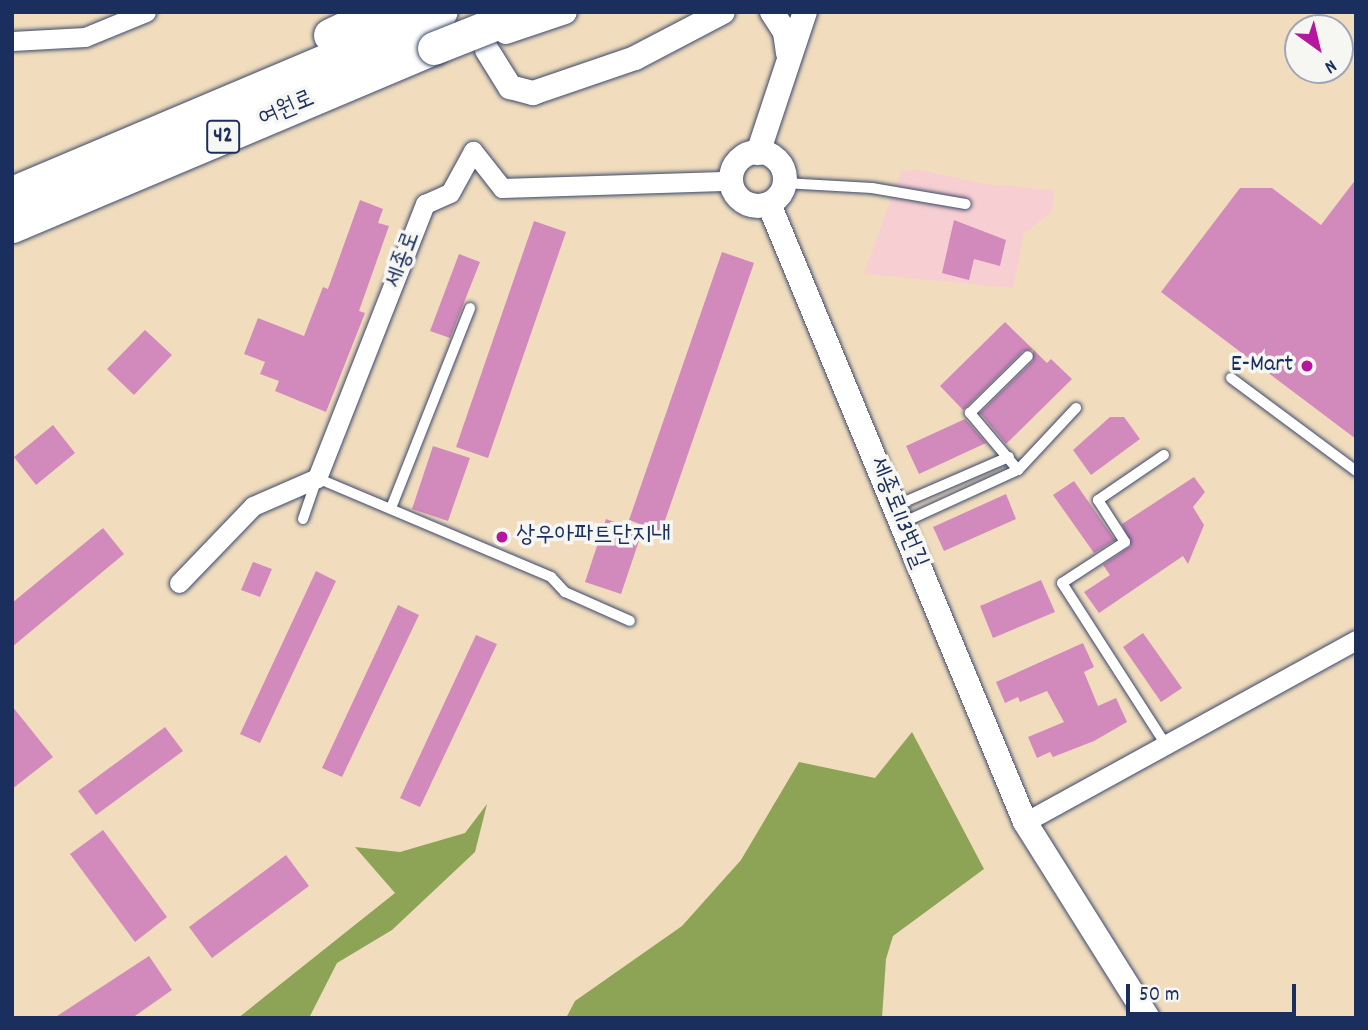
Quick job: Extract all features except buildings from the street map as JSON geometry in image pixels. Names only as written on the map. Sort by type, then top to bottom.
[{"type":"highway","points":[[12,187],[379,12]]},
{"type":"highway","name":"여원로","points":[[12,193],[433,26],[524,12]]},
{"type":"highway","name":"여원로","points":[[12,226],[433,26]]},
{"type":"street","points":[[12,41],[85,37],[146,12]]},
{"type":"street","points":[[433,26],[471,44],[565,12]]},
{"type":"street","points":[[487,50],[510,87],[533,93],[635,58],[716,17],[737,12]]},
{"type":"street","points":[[772,12],[785,32],[788,53]]},
{"type":"street","points":[[758,153],[781,165],[784,183],[769,204],[744,202],[731,181],[738,162],[758,153],[788,53],[804,12]]},
{"type":"street","name":"세종로","points":[[317,478],[425,204],[450,193],[473,152],[502,188],[731,181]]},
{"type":"street","name":"세종로113번길","points":[[769,204],[1025,822],[1148,1018]]},
{"type":"street","points":[[179,583],[253,506],[317,478]]},
{"type":"street","points":[[1025,822],[1356,640]]},
{"type":"lane","points":[[784,183],[872,188],[966,204]]},
{"type":"lane","points":[[391,508],[470,308]]},
{"type":"lane","points":[[1018,470],[970,414],[1028,356]]},
{"type":"lane","points":[[1231,378],[1356,471]]},
{"type":"lane","points":[[898,515],[1018,470],[1076,408]]},
{"type":"lane","points":[[1164,455],[1098,499],[1125,542],[1062,583],[1166,745]]},
{"type":"lane","points":[[898,515],[1009,457]]},
{"type":"lane","points":[[303,519],[317,478],[551,577],[565,592],[630,621]]},
{"type":"shaded area","points":[[920,170],[985,184],[1054,190],[1052,211],[1024,234],[1013,288],[864,274],[901,171]]},
{"type":"green space","points":[[912,732],[984,869],[893,936],[886,959],[882,1018],[566,1018],[575,1001],[682,926],[741,860],[799,762],[875,778]]},
{"type":"green space","points":[[487,804],[475,852],[392,930],[337,963],[309,1018],[238,1018],[395,893],[355,847],[400,852],[465,833]]},
{"type":"place","name":"E-Mart","points":[[1307,366]]},
{"type":"place","name":"상우아파트단지내","points":[[502,537]]}]
